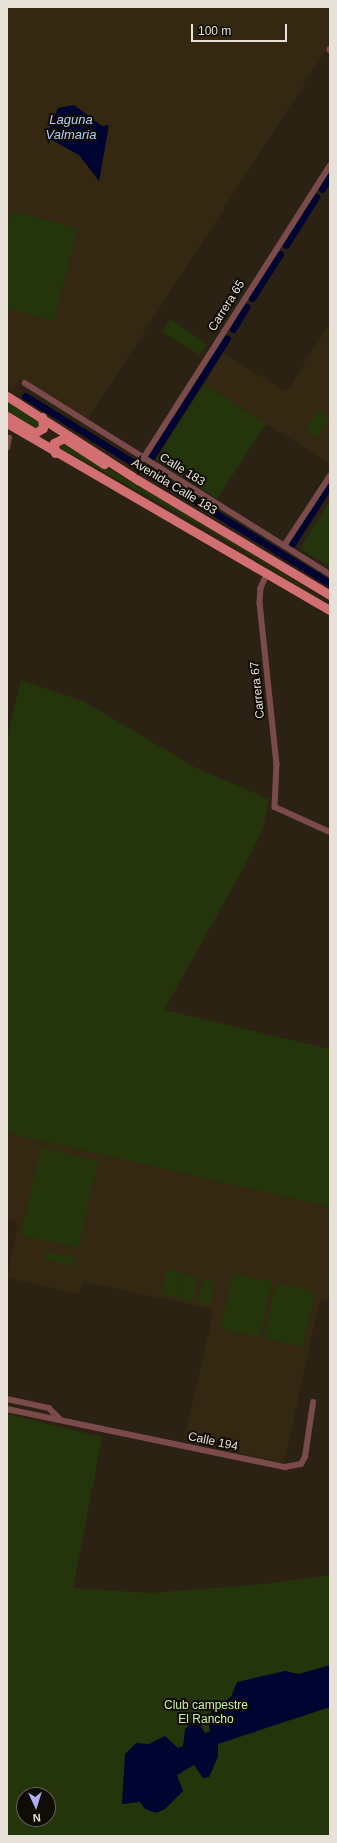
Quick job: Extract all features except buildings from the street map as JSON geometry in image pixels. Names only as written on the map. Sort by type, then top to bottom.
[{"type":"main road","name":"Avenida Calle 183","points":[[7,396],[42,417],[127,473],[330,595]]},
{"type":"main road","points":[[7,416],[35,433],[44,425],[42,417]]},
{"type":"main road","points":[[7,423],[55,453],[268,572],[330,610]]},
{"type":"main road","points":[[55,453],[54,443],[64,438],[96,460],[127,473]]},
{"type":"street","name":"Carrera 65","points":[[143,459],[330,165]]},
{"type":"street","name":"Calle 183","points":[[25,383],[143,459],[330,574]]},
{"type":"street","points":[[7,448],[9,438]]},
{"type":"street","points":[[284,546],[330,476]]},
{"type":"street","name":"Carrera 67","points":[[268,572],[261,588],[260,603],[277,764],[275,807],[330,832]]},
{"type":"street","name":"Calle 194","points":[[7,1399],[49,1408],[58,1418]]},
{"type":"street","name":"Calle 194","points":[[7,1409],[58,1418],[248,1461],[294,1467],[305,1457],[313,1403]]},
{"type":"shaded area","points":[[7,7],[330,7],[330,44],[88,419],[21,380],[11,389],[7,386]]},
{"type":"shaded area","points":[[327,328],[330,330],[330,464],[204,384],[223,353],[286,392]]},
{"type":"shaded area","points":[[7,1133],[330,1207],[330,1300],[320,1299],[284,1463],[184,1440],[214,1309],[83,1282],[79,1294],[7,1278],[18,1222],[7,1220]]},
{"type":"green space","points":[[12,211],[78,228],[53,321],[7,309],[7,229]]},
{"type":"green space","points":[[170,319],[207,344],[200,355],[162,332]]},
{"type":"green space","points":[[204,384],[266,424],[217,499],[156,459]]},
{"type":"green space","points":[[7,401],[37,418],[40,425],[35,429],[7,411]]},
{"type":"green space","points":[[319,409],[330,418],[316,438],[305,430]]},
{"type":"green space","points":[[61,441],[214,530],[330,604],[212,532],[59,447]]},
{"type":"green space","points":[[330,500],[330,566],[300,549]]},
{"type":"green space","points":[[21,680],[85,702],[196,768],[269,799],[263,828],[250,856],[164,1010],[330,1049],[330,1207],[7,1133],[7,738]]},
{"type":"green space","points":[[41,1147],[98,1161],[78,1248],[21,1235]]},
{"type":"green space","points":[[46,1251],[75,1257],[73,1266],[44,1260]]},
{"type":"green space","points":[[167,1269],[182,1273],[176,1298],[161,1294]]},
{"type":"green space","points":[[183,1273],[198,1277],[192,1301],[177,1298]]},
{"type":"green space","points":[[233,1273],[272,1282],[260,1337],[221,1329]]},
{"type":"green space","points":[[203,1279],[215,1282],[210,1305],[198,1302]]},
{"type":"green space","points":[[276,1283],[315,1291],[302,1347],[264,1338]]},
{"type":"green space","name":"Club campestre El Rancho","points":[[7,1414],[102,1437],[73,1588],[150,1593],[264,1584],[330,1575],[330,1836],[7,1836]]},
{"type":"water","name":"Laguna Valmaria","points":[[74,105],[102,126],[109,125],[99,181],[79,155],[46,137],[58,108]]},
{"type":"water","points":[[330,1665],[330,1707],[218,1744],[218,1757],[209,1777],[203,1778],[194,1765],[177,1775],[183,1791],[165,1809],[156,1813],[145,1809],[140,1802],[122,1804],[125,1754],[136,1743],[149,1744],[165,1736],[178,1748],[183,1746],[185,1729],[196,1718],[205,1733],[210,1731],[208,1719],[212,1710],[231,1697],[237,1682],[285,1671],[299,1674]]},
{"type":"waterway","points":[[322,189],[330,176]]},
{"type":"waterway","points":[[286,245],[316,197]]},
{"type":"waterway","points":[[252,298],[280,254]]},
{"type":"waterway","points":[[233,329],[246,307]]},
{"type":"waterway","points":[[150,459],[227,338]]},
{"type":"waterway","points":[[25,396],[330,584]]},
{"type":"waterway","points":[[292,544],[330,484]]}]
